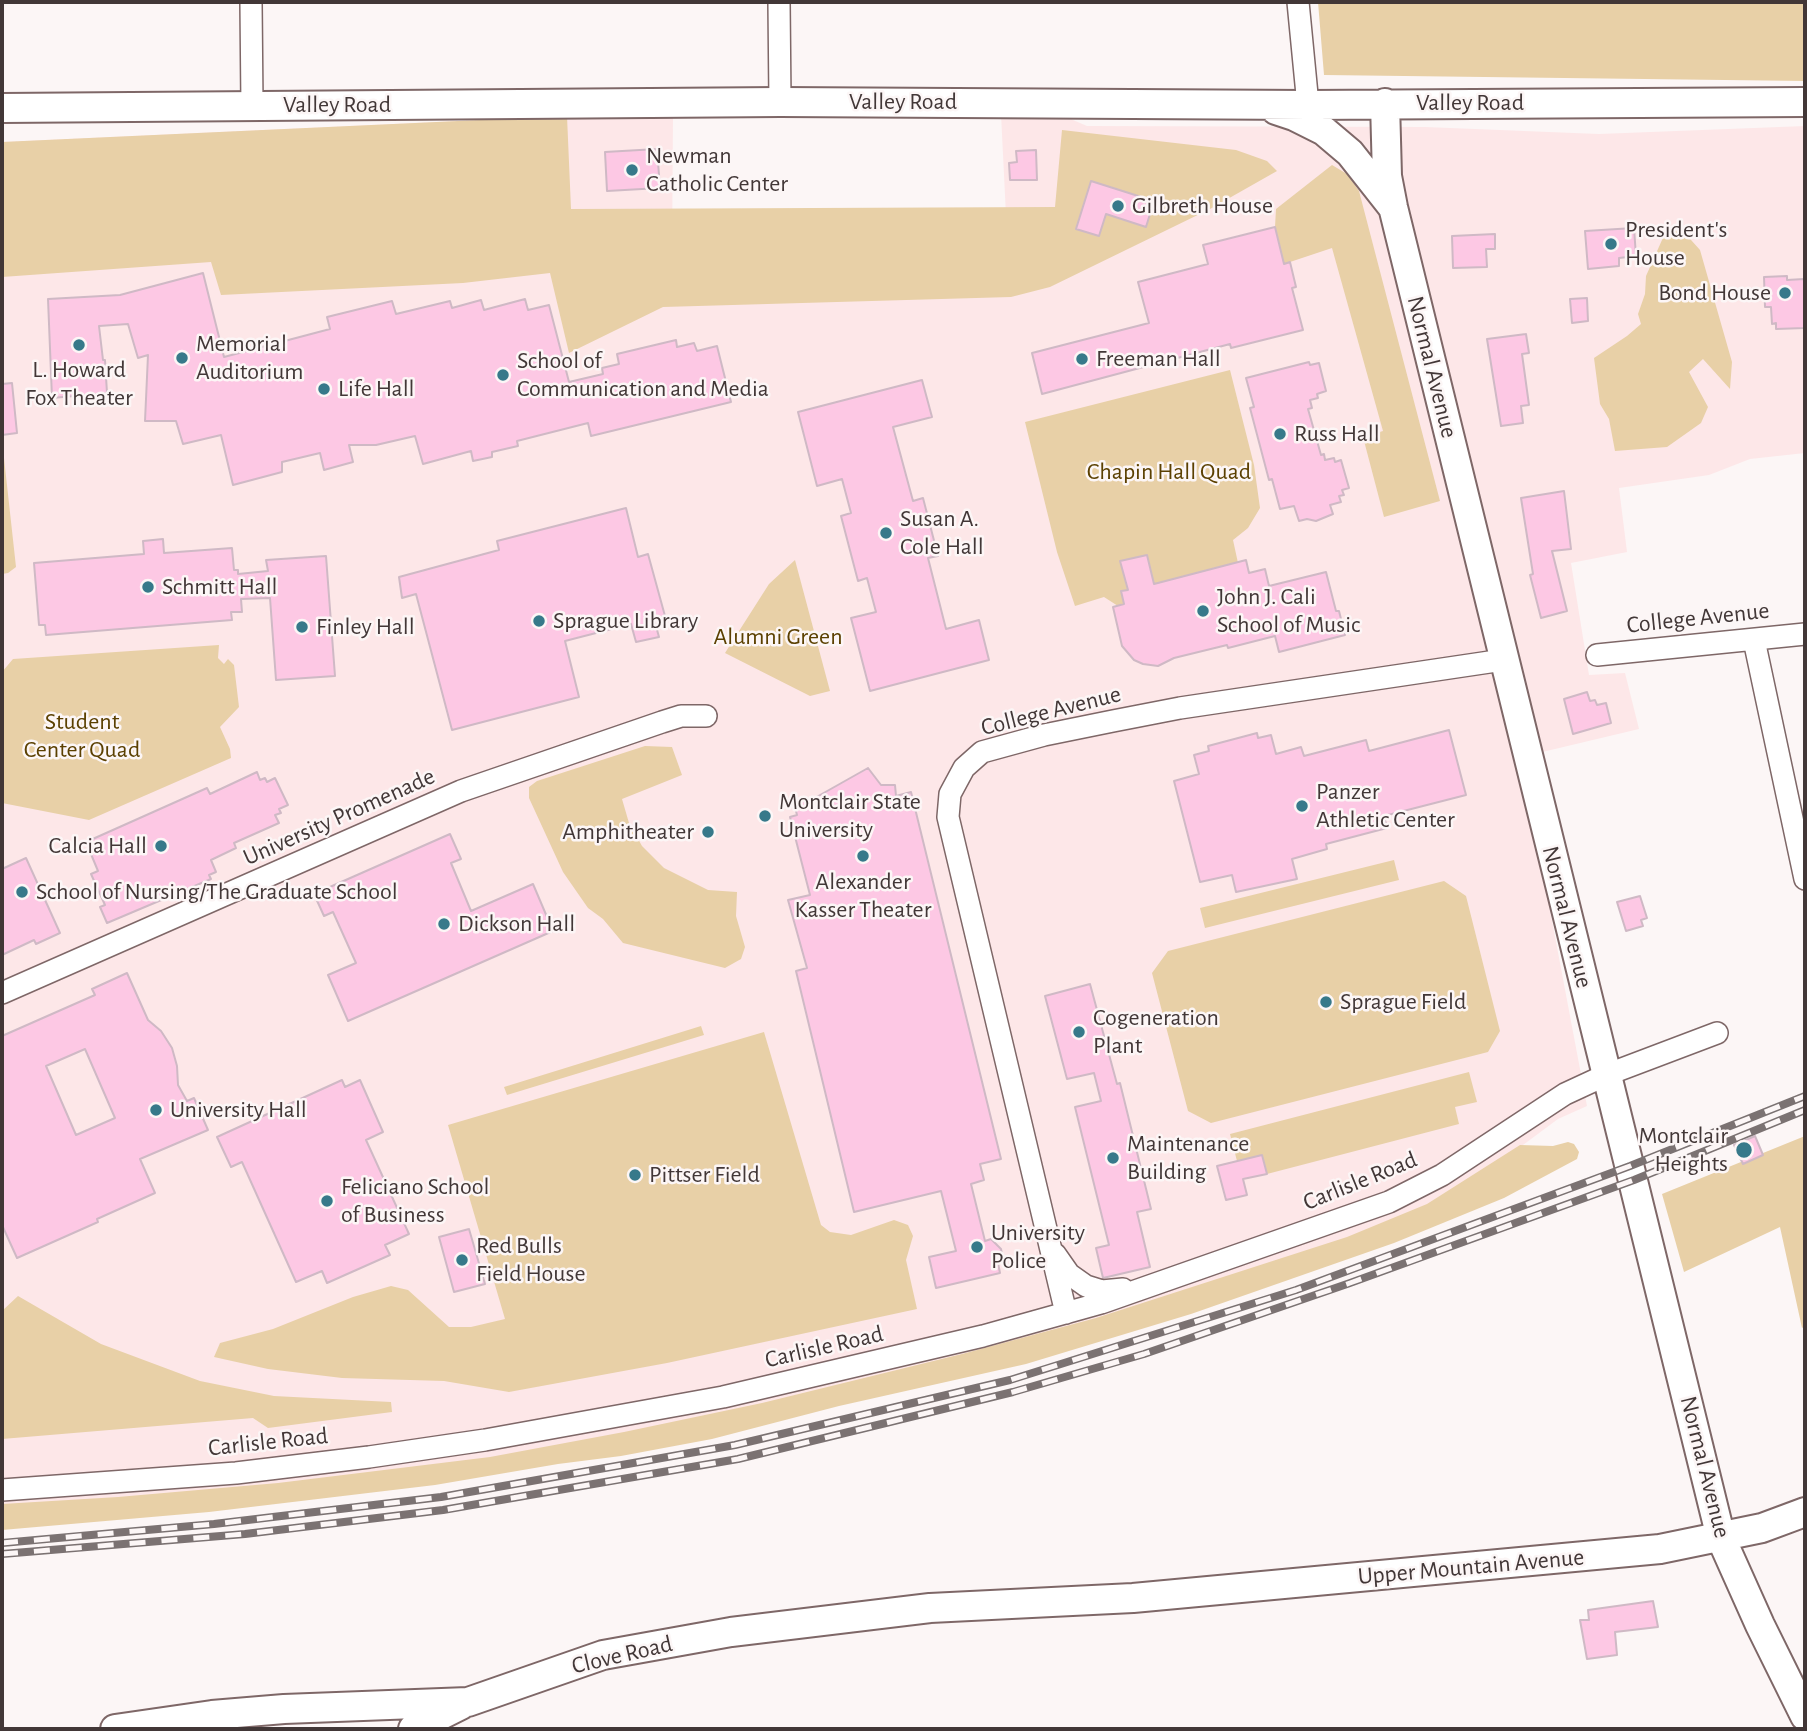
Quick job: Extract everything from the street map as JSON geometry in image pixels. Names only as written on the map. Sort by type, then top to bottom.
[{"type":"street","points":[[251,2],[252,106]]},
{"type":"street","points":[[779,2],[780,102]]},
{"type":"street","points":[[1298,2],[1308,105],[1313,116],[1324,131],[1350,153],[1393,207]]},
{"type":"street","name":"Valley Road","points":[[2,108],[780,102],[1308,105],[1805,102]]},
{"type":"street","name":"Normal Avenue","points":[[1385,103],[1387,176],[1393,207],[1721,1538],[1805,1716]]},
{"type":"street","points":[[1257,104],[1294,116],[1324,131]]},
{"type":"street","name":"College Avenue","points":[[1597,655],[1805,634]]},
{"type":"street","points":[[1754,640],[1805,879]]},
{"type":"street","name":"College Avenue","points":[[1066,1313],[948,817],[950,794],[955,782],[968,763],[982,752],[1044,735],[1180,708],[1503,660]]},
{"type":"street","name":"University Promenade","points":[[2,993],[461,791],[681,716],[706,716]]},
{"type":"street","name":"Carlisle Road","points":[[2,1490],[236,1473],[369,1458],[485,1440],[736,1394],[957,1342],[1066,1313],[1389,1202],[1442,1175],[1538,1110],[1606,1075],[1717,1033]]},
{"type":"street","points":[[1051,1248],[1069,1274],[1092,1289],[1102,1291],[1153,1285]]},
{"type":"street","name":"Upper Mountain Avenue","points":[[1133,1598],[1660,1549],[1762,1528],[1805,1512]]},
{"type":"street","name":"Clove Road","points":[[115,1729],[212,1715],[284,1709],[468,1702],[603,1655],[731,1632],[930,1608],[1133,1598]]},
{"type":"street","points":[[413,1729],[468,1702]]},
{"type":"shaded area","name":"Montclair State University","points":[[1001,114],[1066,117],[1087,126],[1425,127],[1599,134],[1805,126],[1805,453],[1750,459],[1709,475],[1619,488],[1627,552],[1571,563],[1589,675],[1625,673],[1639,729],[1513,759],[1543,873],[1587,1106],[1558,1119],[1422,1220],[1038,1349],[591,1447],[2,1516],[2,142],[567,116],[673,115],[672,258],[1008,256]]},
{"type":"green space","points":[[1318,2],[1805,2],[1805,81],[1324,75]]},
{"type":"green space","points":[[567,116],[571,209],[1055,207],[1062,130],[1236,150],[1267,161],[1277,171],[1210,209],[1050,287],[1011,297],[663,307],[569,353],[550,273],[463,283],[221,295],[211,262],[2,277],[2,142]]},
{"type":"green space","points":[[1332,165],[1347,174],[1359,191],[1440,501],[1384,517],[1363,437],[1383,431],[1332,248],[1284,264],[1275,227],[1276,209]]},
{"type":"green space","points":[[1668,231],[1683,231],[1700,250],[1732,362],[1730,389],[1703,359],[1689,372],[1708,407],[1701,423],[1667,447],[1615,451],[1609,419],[1600,404],[1594,358],[1641,324],[1638,314],[1645,294],[1646,276]]},
{"type":"green space","name":"Chapin Hall Quad","points":[[1230,370],[1254,465],[1260,508],[1248,528],[1233,540],[1238,563],[1154,584],[1147,555],[1121,561],[1128,590],[1121,592],[1124,604],[1118,606],[1104,597],[1075,606],[1057,552],[1025,422]]},
{"type":"green space","points":[[2,456],[16,567],[2,574]]},
{"type":"green space","name":"Alumni Green","points":[[795,560],[830,691],[810,696],[725,653],[769,584]]},
{"type":"green space","name":"Student Center Quad","points":[[219,645],[218,658],[224,664],[228,659],[234,665],[239,707],[220,727],[231,758],[89,820],[2,803],[2,672],[13,659]]},
{"type":"green space","points":[[645,746],[672,747],[682,775],[622,799],[629,823],[642,846],[664,868],[708,890],[737,892],[736,916],[745,947],[741,959],[725,968],[623,943],[603,919],[588,908],[563,872],[529,798],[529,787],[537,781]]},
{"type":"green space","points":[[1394,860],[1399,880],[1205,928],[1200,908]]},
{"type":"green space","name":"Sprague Field","points":[[1444,881],[1466,896],[1500,1031],[1488,1052],[1211,1123],[1188,1111],[1152,973],[1168,951]]},
{"type":"green space","points":[[701,1026],[704,1035],[507,1095],[504,1087]]},
{"type":"green space","points":[[764,1032],[821,1225],[830,1232],[851,1235],[894,1220],[908,1225],[913,1236],[906,1260],[917,1309],[667,1363],[509,1392],[444,1381],[342,1378],[268,1369],[214,1357],[220,1343],[273,1329],[353,1297],[391,1286],[408,1290],[449,1327],[471,1327],[505,1319],[448,1125]]},
{"type":"green space","points":[[1469,1072],[1477,1102],[1455,1107],[1459,1124],[1267,1174],[1262,1155],[1237,1161],[1230,1134]]},
{"type":"green space","points":[[1805,1136],[1805,1326],[1802,1328],[1780,1227],[1684,1272],[1662,1194]]},
{"type":"green space","points":[[1568,1142],[1574,1144],[1579,1152],[1577,1159],[1504,1198],[1394,1243],[1191,1314],[1026,1364],[839,1406],[712,1439],[621,1456],[435,1485],[209,1512],[2,1530],[2,1504],[278,1483],[490,1457],[762,1403],[962,1354],[1096,1318],[1347,1237],[1427,1204],[1520,1145],[1553,1146]]},
{"type":"green space","points":[[18,1296],[101,1344],[200,1381],[274,1396],[391,1402],[392,1412],[268,1428],[253,1418],[2,1439],[2,1311]]},
{"type":"building","name":"Newman Catholic Center","points":[[657,149],[660,188],[607,191],[605,152]]},
{"type":"building","points":[[1036,150],[1037,180],[1010,180],[1009,163],[1017,162],[1016,151]]},
{"type":"building","name":"Gilbreth House","points":[[1091,181],[1154,201],[1146,227],[1106,214],[1099,236],[1076,229]]},
{"type":"building","points":[[1275,227],[1284,264],[1290,262],[1296,287],[1292,288],[1303,330],[1231,348],[1230,344],[1042,394],[1032,353],[1149,323],[1138,282],[1208,264],[1203,245]]},
{"type":"building","name":"President's House","points":[[1634,228],[1636,256],[1619,258],[1619,266],[1588,269],[1585,231]]},
{"type":"building","points":[[1495,234],[1495,249],[1486,249],[1487,267],[1453,268],[1452,236]]},
{"type":"building","points":[[203,273],[224,357],[330,329],[327,317],[392,301],[396,314],[450,301],[452,308],[481,300],[484,310],[525,299],[528,310],[549,305],[569,382],[603,374],[602,368],[619,364],[617,354],[676,340],[677,347],[694,343],[697,351],[717,346],[731,402],[591,436],[588,423],[517,441],[518,446],[492,452],[492,457],[473,461],[471,451],[423,464],[415,436],[376,445],[349,445],[353,462],[324,470],[320,453],[282,462],[282,472],[233,485],[221,435],[183,444],[176,421],[145,421],[148,355],[138,358],[128,324],[99,326],[107,393],[52,398],[48,299],[120,295]]},
{"type":"building","name":"Bond House","points":[[1787,276],[1787,280],[1804,279],[1805,328],[1776,329],[1776,323],[1772,324],[1771,307],[1765,307],[1764,277]]},
{"type":"building","points":[[1587,298],[1588,321],[1572,323],[1570,299]]},
{"type":"building","points":[[1526,334],[1529,353],[1522,354],[1529,405],[1521,406],[1523,423],[1501,426],[1487,339]]},
{"type":"building","name":"Russ Hall","points":[[1309,362],[1310,365],[1319,363],[1326,391],[1317,394],[1318,398],[1310,400],[1312,408],[1308,409],[1321,455],[1324,454],[1325,460],[1341,460],[1349,488],[1342,490],[1344,495],[1339,496],[1341,502],[1330,505],[1333,514],[1316,521],[1299,521],[1294,506],[1280,509],[1272,479],[1269,480],[1250,408],[1254,407],[1246,378]]},
{"type":"building","name":"Susan A. Cole Hall","points":[[922,380],[932,417],[893,427],[913,501],[923,498],[938,556],[928,558],[946,629],[979,620],[989,660],[870,691],[851,618],[876,612],[867,578],[858,581],[841,516],[851,513],[842,479],[817,486],[798,412]]},
{"type":"building","points":[[12,383],[17,433],[2,435],[2,384]]},
{"type":"building","points":[[1564,491],[1571,549],[1552,551],[1567,611],[1541,618],[1530,575],[1533,574],[1521,498]]},
{"type":"building","name":"Sprague Library","points":[[626,508],[638,557],[648,554],[665,616],[654,619],[659,637],[636,642],[631,624],[565,641],[579,697],[452,730],[416,594],[402,598],[399,577],[499,550],[497,541]]},
{"type":"building","name":"Schmitt Hall","points":[[163,539],[164,553],[232,548],[234,570],[238,570],[238,574],[268,571],[266,560],[326,556],[335,676],[276,680],[270,598],[241,599],[242,612],[231,612],[232,620],[46,635],[45,625],[39,625],[34,563],[144,554],[143,541]]},
{"type":"building","points":[[1147,555],[1154,584],[1246,560],[1249,573],[1265,569],[1269,586],[1326,572],[1345,635],[1279,652],[1275,636],[1174,658],[1158,666],[1143,664],[1134,660],[1122,646],[1113,607],[1124,604],[1121,591],[1128,590],[1120,561]]},
{"type":"building","points":[[1587,692],[1590,701],[1595,700],[1597,705],[1606,703],[1611,723],[1573,734],[1564,699]]},
{"type":"building","name":"Panzer Athletic Center","points":[[1449,730],[1466,795],[1384,816],[1387,828],[1326,844],[1327,849],[1292,859],[1297,879],[1236,892],[1232,875],[1200,882],[1174,781],[1199,774],[1194,755],[1209,751],[1208,746],[1257,733],[1258,738],[1271,735],[1276,754],[1301,747],[1304,756],[1366,740],[1369,751]]},
{"type":"building","points":[[868,768],[881,785],[895,785],[896,796],[911,792],[1001,1159],[980,1164],[984,1180],[971,1184],[985,1241],[991,1239],[1001,1249],[998,1263],[1000,1273],[936,1288],[929,1257],[956,1251],[941,1191],[854,1212],[796,971],[807,968],[788,900],[810,895],[790,817],[797,815],[794,803],[813,799]]},
{"type":"building","name":"Calcia Hall","points":[[257,772],[260,780],[265,778],[267,782],[275,778],[288,805],[279,809],[281,813],[275,815],[279,823],[234,843],[236,848],[211,860],[216,872],[209,875],[211,879],[107,923],[100,907],[105,905],[91,874],[98,871],[86,842],[207,788],[210,794]]},
{"type":"building","name":"Dickson Hall","points":[[450,834],[461,859],[451,863],[471,911],[533,884],[553,931],[348,1021],[328,975],[356,963],[333,912],[324,916],[314,894]]},
{"type":"building","name":"School of Nursing/The Graduate School","points":[[26,858],[60,933],[36,944],[34,940],[2,955],[2,869]]},
{"type":"building","points":[[1640,896],[1647,918],[1641,920],[1643,926],[1626,931],[1617,902]]},
{"type":"building","name":"University Hall","points":[[127,973],[148,1020],[161,1031],[172,1048],[178,1085],[187,1101],[194,1098],[208,1130],[140,1159],[155,1193],[17,1258],[2,1225],[2,1036],[95,995],[92,989]],"holes":[[[85,1049],[115,1118],[76,1135],[46,1066]]]},
{"type":"building","name":"Maintenance Building","points":[[1090,984],[1117,1084],[1120,1083],[1151,1209],[1137,1212],[1150,1267],[1103,1278],[1096,1248],[1109,1245],[1075,1107],[1101,1101],[1094,1073],[1067,1079],[1045,996]]},
{"type":"building","name":"Feliciano School of Business","points":[[342,1080],[345,1087],[360,1080],[383,1132],[366,1140],[409,1234],[385,1245],[390,1255],[327,1283],[322,1271],[296,1282],[242,1162],[231,1167],[217,1137]]},
{"type":"building","points":[[1755,1136],[1763,1155],[1743,1164],[1734,1145]]},
{"type":"building","points":[[1262,1155],[1267,1174],[1243,1179],[1247,1195],[1226,1200],[1217,1166]]},
{"type":"building","name":"Red Bulls Field House","points":[[469,1229],[485,1284],[454,1292],[439,1237]]},
{"type":"building","points":[[1653,1601],[1658,1627],[1615,1632],[1617,1655],[1587,1659],[1580,1620],[1589,1620],[1588,1610]]},
{"type":"railway","points":[[2,1543],[214,1524],[441,1497],[735,1445],[1010,1380],[1296,1290],[1630,1166],[1805,1096]]},
{"type":"railway","points":[[2,1554],[245,1534],[443,1510],[738,1459],[1013,1392],[1144,1354],[1350,1283],[1634,1180],[1805,1110]]},
{"type":"place","name":"Newman Catholic Center","points":[[632,170]]},
{"type":"place","name":"Gilbreth House","points":[[1118,206]]},
{"type":"place","name":"President's House","points":[[1611,244]]},
{"type":"place","name":"Bond House","points":[[1785,293]]},
{"type":"place","name":"L. Howard Fox Theater","points":[[79,345]]},
{"type":"place","name":"Memorial Auditorium","points":[[182,358]]},
{"type":"place","name":"Freeman Hall","points":[[1082,359]]},
{"type":"place","name":"School of Communication and Media","points":[[503,375]]},
{"type":"place","name":"Life Hall","points":[[324,389]]},
{"type":"place","name":"Russ Hall","points":[[1280,434]]},
{"type":"place","name":"Susan A. Cole Hall","points":[[886,533]]},
{"type":"place","name":"Schmitt Hall","points":[[148,587]]},
{"type":"place","name":"John J. Cali School of Music","points":[[1203,611]]},
{"type":"place","name":"Sprague Library","points":[[539,621]]},
{"type":"place","name":"Finley Hall","points":[[302,627]]},
{"type":"place","name":"Panzer Athletic Center","points":[[1302,806]]},
{"type":"place","name":"Montclair State University","points":[[765,816]]},
{"type":"place","name":"Amphitheater","points":[[708,832]]},
{"type":"place","name":"Calcia Hall","points":[[161,846]]},
{"type":"place","name":"Alexander Kasser Theater","points":[[863,856]]},
{"type":"place","name":"School of Nursing/The Graduate School","points":[[22,892]]},
{"type":"place","name":"Dickson Hall","points":[[444,924]]},
{"type":"place","name":"Sprague Field","points":[[1326,1002]]},
{"type":"place","name":"Cogeneration Plant","points":[[1079,1032]]},
{"type":"place","name":"University Hall","points":[[156,1110]]},
{"type":"place","name":"Montclair Heights","points":[[1744,1150]]},
{"type":"place","name":"Maintenance Building","points":[[1113,1158]]},
{"type":"place","name":"Pittser Field","points":[[635,1175]]},
{"type":"place","name":"Feliciano School of Business","points":[[327,1201]]},
{"type":"place","name":"University Police","points":[[977,1247]]},
{"type":"place","name":"Red Bulls Field House","points":[[462,1260]]}]
